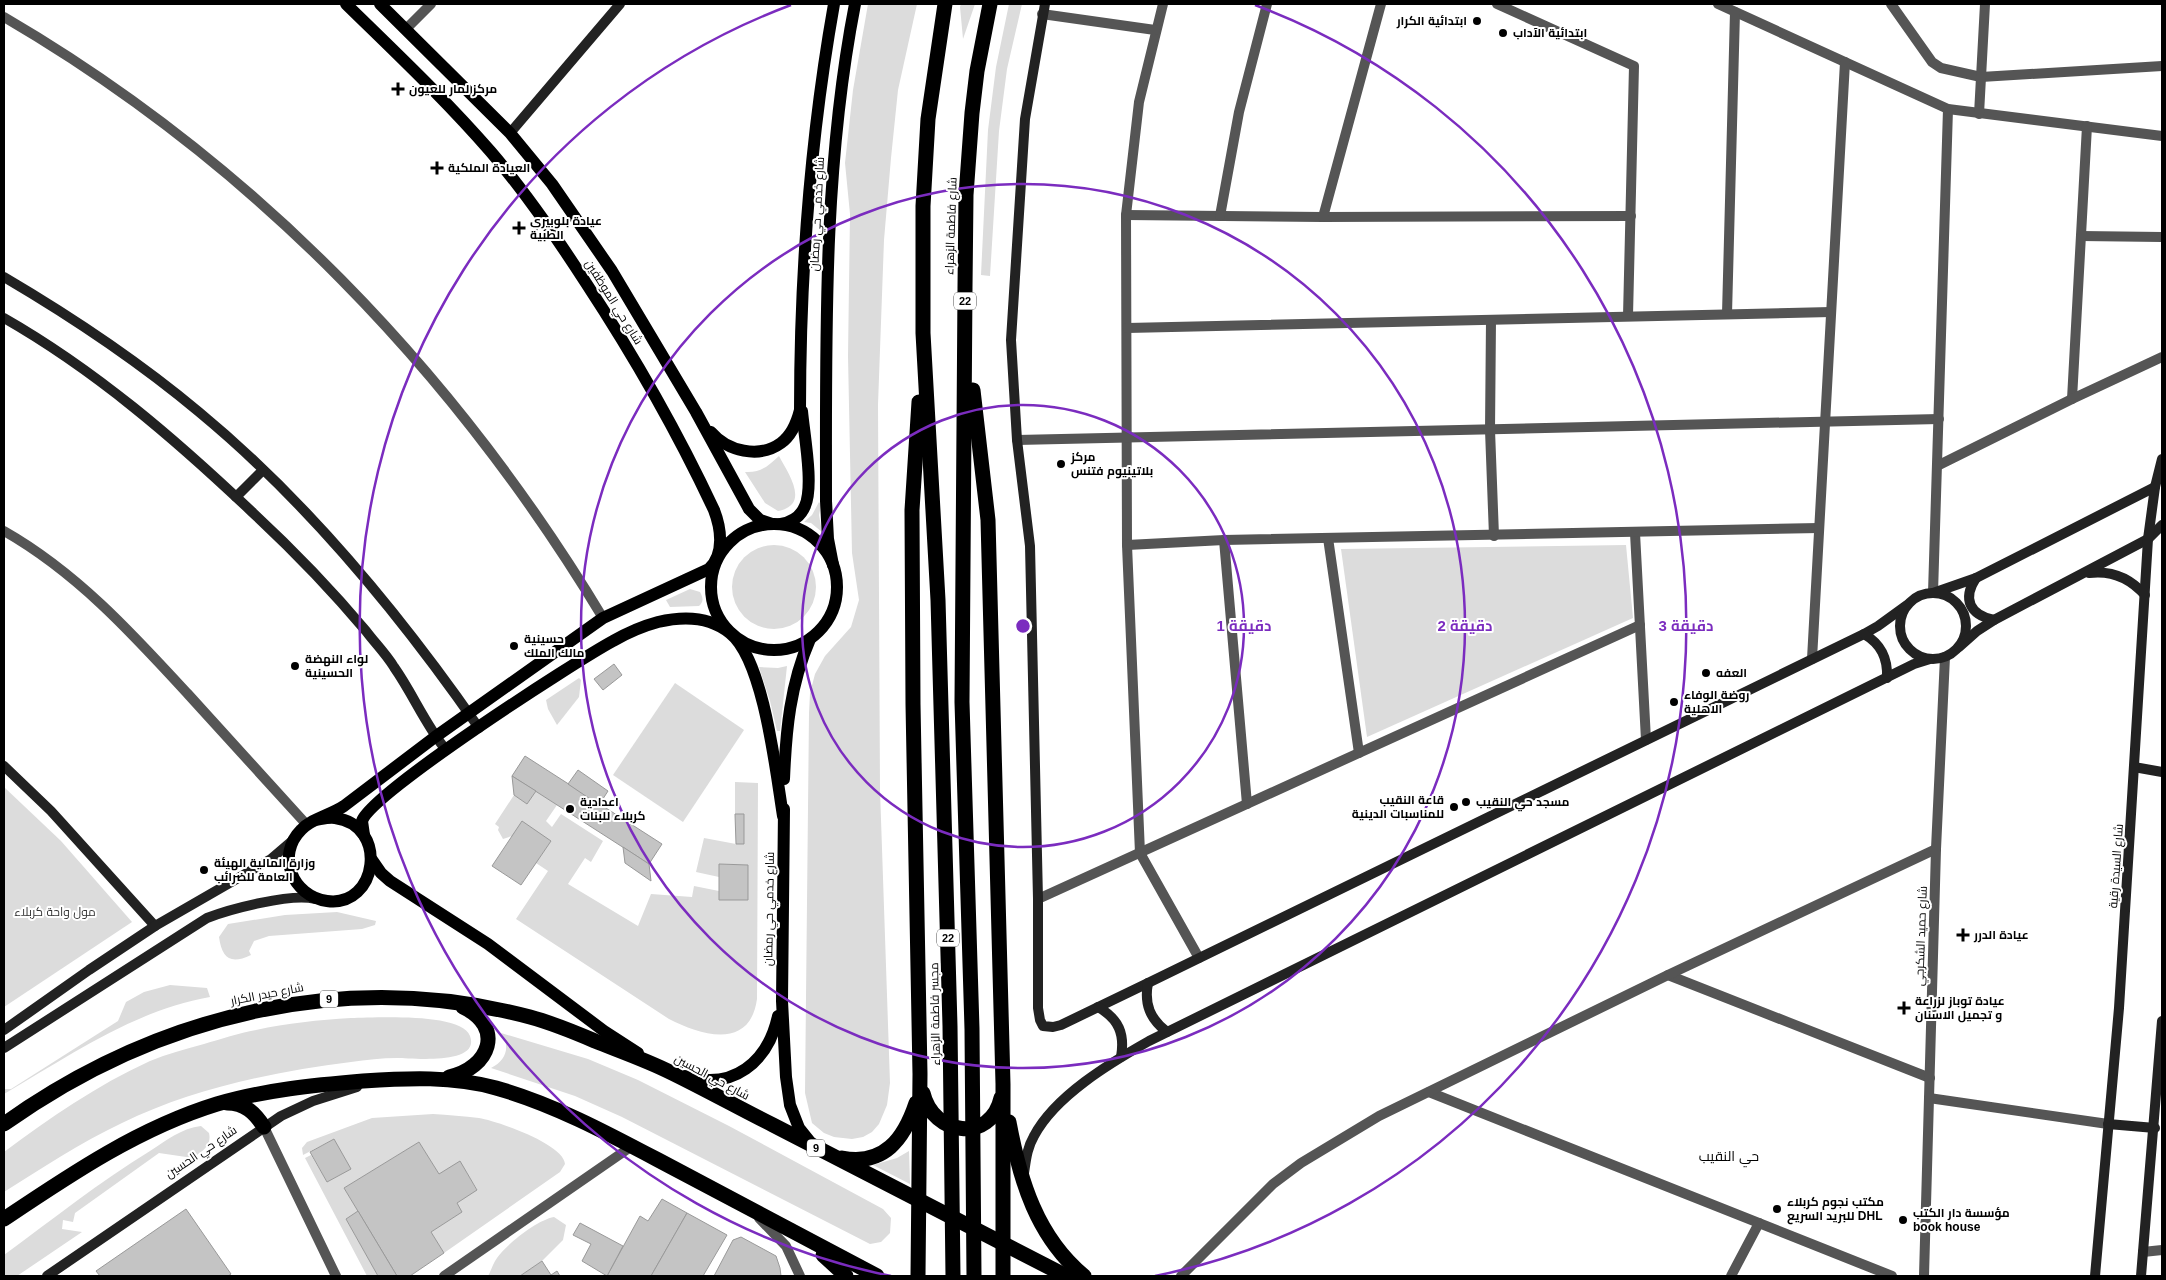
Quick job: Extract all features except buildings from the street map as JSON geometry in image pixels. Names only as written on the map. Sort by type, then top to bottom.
[{"type":"highway","name":"22","points":[[923,333],[923,206],[927,128],[945,4]]},
{"type":"highway","name":"شارع فاطمة الزهراء","points":[[974,1276],[972,1029],[962,702],[966,336],[965,259],[969,153],[977,71],[990,4]]},
{"type":"highway","name":"مجسر فاطمة الزهراء","points":[[923,333],[938,600],[950,1026],[953,1276]]},
{"type":"highway","points":[[918,1276],[920,1074],[913,704],[912,510],[923,333]]},
{"type":"highway","points":[[966,336],[988,520],[1002,1084],[1003,1276]]},
{"type":"highway","name":"شارع حيدر الكرار","points":[[6,1122],[57,1091],[135,1048],[218,1020],[284,1005],[332,999],[397,997],[445,1001],[530,1017],[669,1072]]},
{"type":"highway","points":[[6,1219],[107,1153],[152,1130],[218,1104],[277,1091],[342,1083],[438,1078],[464,1073],[477,1065],[483,1057],[488,1040],[483,1022],[474,1013],[465,1007],[445,1001]]},
{"type":"highway","name":"شارع حي الحسين","points":[[669,1072],[1066,1276]]},
{"type":"highway","points":[[920,1074],[928,1108],[940,1121],[957,1128],[975,1127],[991,1118],[1000,1102],[1002,1084]]},
{"type":"highway","points":[[823,1152],[852,1160],[871,1158],[888,1150],[906,1129],[919,1094],[920,1074]]},
{"type":"highway","points":[[438,1078],[495,1087],[570,1116],[632,1146],[877,1276]]},
{"type":"highway","points":[[1002,1084],[1023,1181],[1034,1210],[1047,1234],[1060,1252],[1084,1276]]},
{"type":"highway","points":[[218,1104],[233,1103],[245,1106],[256,1115],[264,1127]]},
{"type":"highway","points":[[799,1235],[846,1276]]},
{"type":"main road","name":"شارع حي الموظفين","points":[[346,4],[438,95],[490,151],[560,243],[638,365],[710,502],[717,518],[720,534],[717,559]]},
{"type":"main road","name":"شارع حي الموظفين","points":[[380,4],[510,133],[552,184],[612,271],[696,412],[749,509],[760,520],[776,524]]},
{"type":"main road","points":[[510,133],[620,4]]},
{"type":"main road","points":[[696,412],[716,438],[728,446],[755,452],[781,443],[797,423],[800,410],[800,322],[808,190],[815,124],[834,4]]},
{"type":"main road","name":"شارع خدمي حي رمضان","points":[[833,565],[828,539],[826,284],[831,179],[843,74],[855,4]]},
{"type":"main road","points":[[1043,9],[1025,119],[1011,340],[1017,440],[1030,546],[1038,899],[1038,1008],[1043,1026],[1053,1027],[1148,984],[1864,634],[1919,596],[1976,578],[2155,487]]},
{"type":"main road","points":[[4,277],[66,315],[147,371],[199,412],[263,470],[326,534],[372,586],[402,623],[479,728]]},
{"type":"main road","points":[[4,318],[74,362],[134,407],[236,497],[300,558],[347,609],[394,666],[435,737],[446,750]]},
{"type":"main road","points":[[4,1030],[155,926],[271,859],[312,822],[344,806],[468,713],[603,618],[706,571],[726,545],[739,534],[755,526],[791,521],[798,516],[807,503],[808,476],[800,388]]},
{"type":"main road","name":"شارع السيدة رقية","points":[[2095,1276],[2119,1008],[2148,540],[2155,487],[2162,459]]},
{"type":"main road","points":[[236,497],[263,470]]},
{"type":"main road","points":[[4,1048],[208,918],[228,910],[263,903],[298,898],[336,901],[354,894],[363,885],[369,873],[372,860],[370,847],[361,825],[366,813],[446,750],[558,674],[614,640],[658,622],[694,618],[711,622],[750,646],[770,650],[792,648],[810,639],[825,625],[834,606],[837,586],[833,565],[825,550],[813,537],[798,528],[776,524]]},
{"type":"main road","points":[[1023,1181],[1028,1149],[1035,1134],[1046,1119],[1076,1091],[1120,1057],[1167,1032],[1914,664],[1945,657],[1976,631],[1994,620],[2148,540],[2162,525]]},
{"type":"main road","points":[[717,559],[711,579],[712,599],[719,618],[747,657],[760,696],[772,743],[783,816]]},
{"type":"main road","points":[[2078,576],[2102,572],[2115,574],[2126,578],[2145,595]]},
{"type":"main road","points":[[1976,578],[1969,593],[1973,610],[1982,618],[1994,620]]},
{"type":"main road","points":[[1933,593],[1948,596],[1959,606],[1966,619],[1966,633],[1959,647]]},
{"type":"main road","points":[[1907,605],[1901,621],[1902,639],[1909,649],[1918,656],[1930,659]]},
{"type":"main road","points":[[1864,634],[1872,638],[1883,652],[1886,660],[1887,678]]},
{"type":"main road","points":[[783,816],[786,739],[790,705],[797,672],[810,639]]},
{"type":"main road","points":[[4,766],[51,812],[155,926]]},
{"type":"main road","points":[[2134,767],[2162,772]]},
{"type":"main road","name":"شارع خدمي حي رمضان","points":[[782,1002],[783,816]]},
{"type":"main road","points":[[312,822],[334,818],[350,823],[364,835]]},
{"type":"main road","points":[[293,840],[288,859],[290,872],[300,888],[316,899]]},
{"type":"main road","name":"شارع حي الحسين","points":[[372,860],[381,873],[390,881],[488,944],[604,1031],[669,1072]]},
{"type":"main road","points":[[1148,984],[1147,1006],[1158,1025],[1167,1032]]},
{"type":"main road","points":[[669,1072],[704,1080],[723,1079],[747,1069],[766,1051],[772,1040],[782,1002]]},
{"type":"main road","points":[[782,1002],[786,1077],[790,1104],[798,1128],[805,1137],[823,1152]]},
{"type":"main road","points":[[1098,1007],[1109,1013],[1117,1022],[1122,1034],[1123,1046],[1120,1057]]},
{"type":"main road","points":[[2141,1276],[2158,1128],[2162,1022]]},
{"type":"main road","name":"شارع حي الحسين","points":[[47,1276],[264,1127],[313,1101],[385,1080]]},
{"type":"main road","points":[[2108,1124],[2158,1128]]},
{"type":"street","points":[[406,30],[431,4]]},
{"type":"street","points":[[1163,4],[1155,30],[1139,102],[1126,215],[1127,545],[1140,853],[1199,958]]},
{"type":"street","points":[[1220,216],[1239,112],[1267,4]]},
{"type":"street","points":[[1322,217],[1381,4]]},
{"type":"street","points":[[1718,4],[1948,109],[2162,136]]},
{"type":"street","points":[[1891,4],[1932,62],[1941,68],[1981,77],[2162,66]]},
{"type":"street","points":[[1979,114],[1985,4]]},
{"type":"street","points":[[1503,5],[1634,66],[1628,316]]},
{"type":"street","points":[[1043,9],[1155,30]]},
{"type":"street","points":[[1728,314],[1735,12]]},
{"type":"street","points":[[4,17],[78,64],[162,122],[248,192],[330,268],[407,348],[478,434],[544,524],[603,618]]},
{"type":"street","points":[[1812,660],[1845,62]]},
{"type":"street","points":[[1933,593],[1948,109]]},
{"type":"street","points":[[2072,399],[2087,126]]},
{"type":"street","points":[[1126,215],[1322,217],[1630,216]]},
{"type":"street","points":[[2081,236],[2162,237]]},
{"type":"street","points":[[1127,328],[1830,312]]},
{"type":"street","points":[[1491,320],[1490,430],[1494,536]]},
{"type":"street","points":[[1937,466],[2162,357]]},
{"type":"street","points":[[1017,440],[1939,419]]},
{"type":"street","points":[[1127,545],[1224,540],[1819,528]]},
{"type":"street","points":[[4,531],[44,555],[65,571],[128,628],[312,822]]},
{"type":"street","points":[[1636,533],[1646,740]]},
{"type":"street","points":[[1328,538],[1359,753]]},
{"type":"street","points":[[1224,540],[1248,804]]},
{"type":"street","points":[[1038,899],[1640,625]]},
{"type":"street","name":"شارع حميد الشكرجي","points":[[1924,1276],[1936,849],[1945,657]]},
{"type":"street","points":[[1181,1276],[1273,1184],[1301,1163],[1379,1116],[1668,975],[1936,849]]},
{"type":"street","points":[[1668,975],[1930,1078]]},
{"type":"street","points":[[1429,1092],[1892,1276]]},
{"type":"street","points":[[1929,1098],[2108,1124]]},
{"type":"street","points":[[264,1127],[336,1276]]},
{"type":"street","points":[[444,1276],[632,1146]]},
{"type":"street","points":[[747,1208],[786,1246],[800,1276]]},
{"type":"street","points":[[1731,1276],[1759,1223]]},
{"type":"street","points":[[2144,1252],[2162,1250]]},
{"type":"green space","points":[[868,4],[917,4],[898,90],[891,158],[884,240],[878,405],[880,790],[890,1083],[887,1105],[879,1124],[872,1132],[863,1137],[852,1139],[834,1137],[824,1133],[812,1123],[805,1093],[809,713],[810,693],[815,674],[825,656],[851,627],[859,600],[852,553],[848,356],[850,214],[845,163],[853,90]]},
{"type":"green space","points":[[961,4],[975,4],[963,39],[960,7]]},
{"type":"green space","points":[[1009,4],[1022,4],[1007,69],[999,131],[990,276],[981,275],[988,130],[996,67]]},
{"type":"green space","points":[[779,456],[791,479],[795,495],[793,502],[788,508],[778,511],[765,503],[745,472],[760,470],[768,466]]},
{"type":"green space","points":[[819,502],[821,505],[819,515],[822,532],[811,523],[804,522],[812,515]]},
{"type":"green space","points":[[766,545],[782,545],[798,552],[809,563],[816,579],[813,603],[804,617],[798,622],[782,629],[766,629],[750,622],[739,611],[732,595],[732,579],[739,563],[750,552]]},
{"type":"green space","points":[[1626,545],[1633,618],[1367,737],[1341,549]]},
{"type":"green space","points":[[690,589],[700,592],[702,603],[699,606],[670,607],[666,600]]},
{"type":"green space","points":[[787,666],[780,731],[777,731],[759,667],[778,668]]},
{"type":"green space","points":[[579,678],[581,680],[579,697],[557,725],[548,709],[546,700]]},
{"type":"green space","points":[[675,683],[744,730],[683,822],[613,775]]},
{"type":"green space","points":[[735,782],[758,783],[757,999],[753,1015],[745,1026],[735,1032],[710,1034],[669,1019],[516,919],[548,871],[536,863],[551,841],[512,836],[503,839],[498,830],[499,827],[495,824],[514,795],[527,804],[536,791],[557,805],[546,821],[552,827],[561,814],[603,841],[591,862],[585,858],[568,884],[638,926],[651,894],[692,897],[694,886],[719,891],[719,900],[748,900],[748,865],[719,864],[719,877],[696,872],[704,838],[744,844],[744,814],[735,814]]},
{"type":"green space","name":"مول واحة كربلاء","points":[[4,787],[61,841],[132,922],[4,1007]]},
{"type":"green space","points":[[337,912],[376,921],[375,925],[362,929],[269,936],[254,941],[249,951],[251,955],[238,959],[228,958],[220,944],[219,937],[228,924],[285,915]]},
{"type":"green space","points":[[170,985],[207,988],[210,997],[182,1003],[129,1023],[78,1050],[4,1094],[4,1089],[11,1089],[118,1021],[126,1002],[144,992]]},
{"type":"green space","points":[[396,1017],[451,1023],[463,1028],[470,1036],[471,1046],[465,1052],[455,1056],[429,1059],[380,1059],[322,1066],[263,1076],[205,1091],[149,1111],[106,1131],[4,1192],[4,1152],[74,1103],[130,1070],[163,1056],[243,1033],[291,1024],[351,1018]]},
{"type":"green space","points":[[501,1033],[588,1059],[638,1080],[729,1126],[883,1209],[891,1218],[890,1233],[881,1242],[870,1244],[622,1117],[575,1096],[491,1068],[500,1061],[505,1053],[506,1043]]},
{"type":"green space","points":[[433,1114],[479,1118],[514,1129],[542,1141],[554,1149],[562,1156],[565,1164],[560,1172],[444,1253],[431,1232],[462,1212],[457,1203],[477,1189],[460,1162],[439,1174],[419,1142],[344,1188],[358,1211],[346,1219],[378,1276],[367,1276],[305,1158],[311,1155],[327,1182],[350,1169],[334,1139],[303,1155],[302,1148],[307,1142],[372,1118]]},
{"type":"green space","points":[[201,1126],[209,1133],[210,1138],[206,1148],[200,1153],[193,1158],[159,1153],[75,1213],[73,1222],[63,1220],[62,1229],[82,1232],[17,1276],[4,1276],[4,1255],[131,1163],[187,1129]]},
{"type":"green space","points":[[909,1151],[910,1184],[873,1165],[897,1158]]},
{"type":"green space","points":[[554,1217],[566,1225],[563,1240],[542,1261],[520,1276],[488,1276],[496,1260],[508,1246],[523,1233],[539,1223]]},
{"type":"place","name":"ابتدائية الكرار","points":[[1477,21]]},
{"type":"place","name":"ابتدائية الآداب","points":[[1503,33]]},
{"type":"place","name":"مركز لمار للعيون","points":[[398,89]]},
{"type":"place","name":"العيادة الملكية","points":[[437,168]]},
{"type":"place","name":"عيادة بلوبيري الطبية","points":[[519,228]]},
{"type":"place","name":"مركز بلاتينيوم فتنس","points":[[1061,464]]},
{"type":"place","name":"حسينية مالك الملك","points":[[514,646]]},
{"type":"place","name":"لواء النهضة الحسينية","points":[[295,666]]},
{"type":"place","name":"العفه","points":[[1706,673]]},
{"type":"place","name":"روضة الوفاء الاهلية","points":[[1674,702]]},
{"type":"place","name":"مسجد حي النقيب","points":[[1466,802]]},
{"type":"place","name":"قاعة النقيب للمناسبات الدينية","points":[[1454,807]]},
{"type":"place","name":"اعدادية كربلاء للبنات","points":[[570,809]]},
{"type":"place","name":"وزارة المالية الهيئة العامة للضرائب","points":[[204,870]]},
{"type":"place","name":"عيادة الدرر","points":[[1963,935]]},
{"type":"place","name":"عيادة توباز لزراعة و تجميل الاسنان","points":[[1904,1008]]},
{"type":"place","name":"مكتب نجوم كربلاء للبريد السريع DHL","points":[[1777,1209]]},
{"type":"place","name":"مؤسسة دار الكتب book house","points":[[1903,1220]]},
{"type":"district","name":"حي النقيب","points":[[1729,1156]]}]
